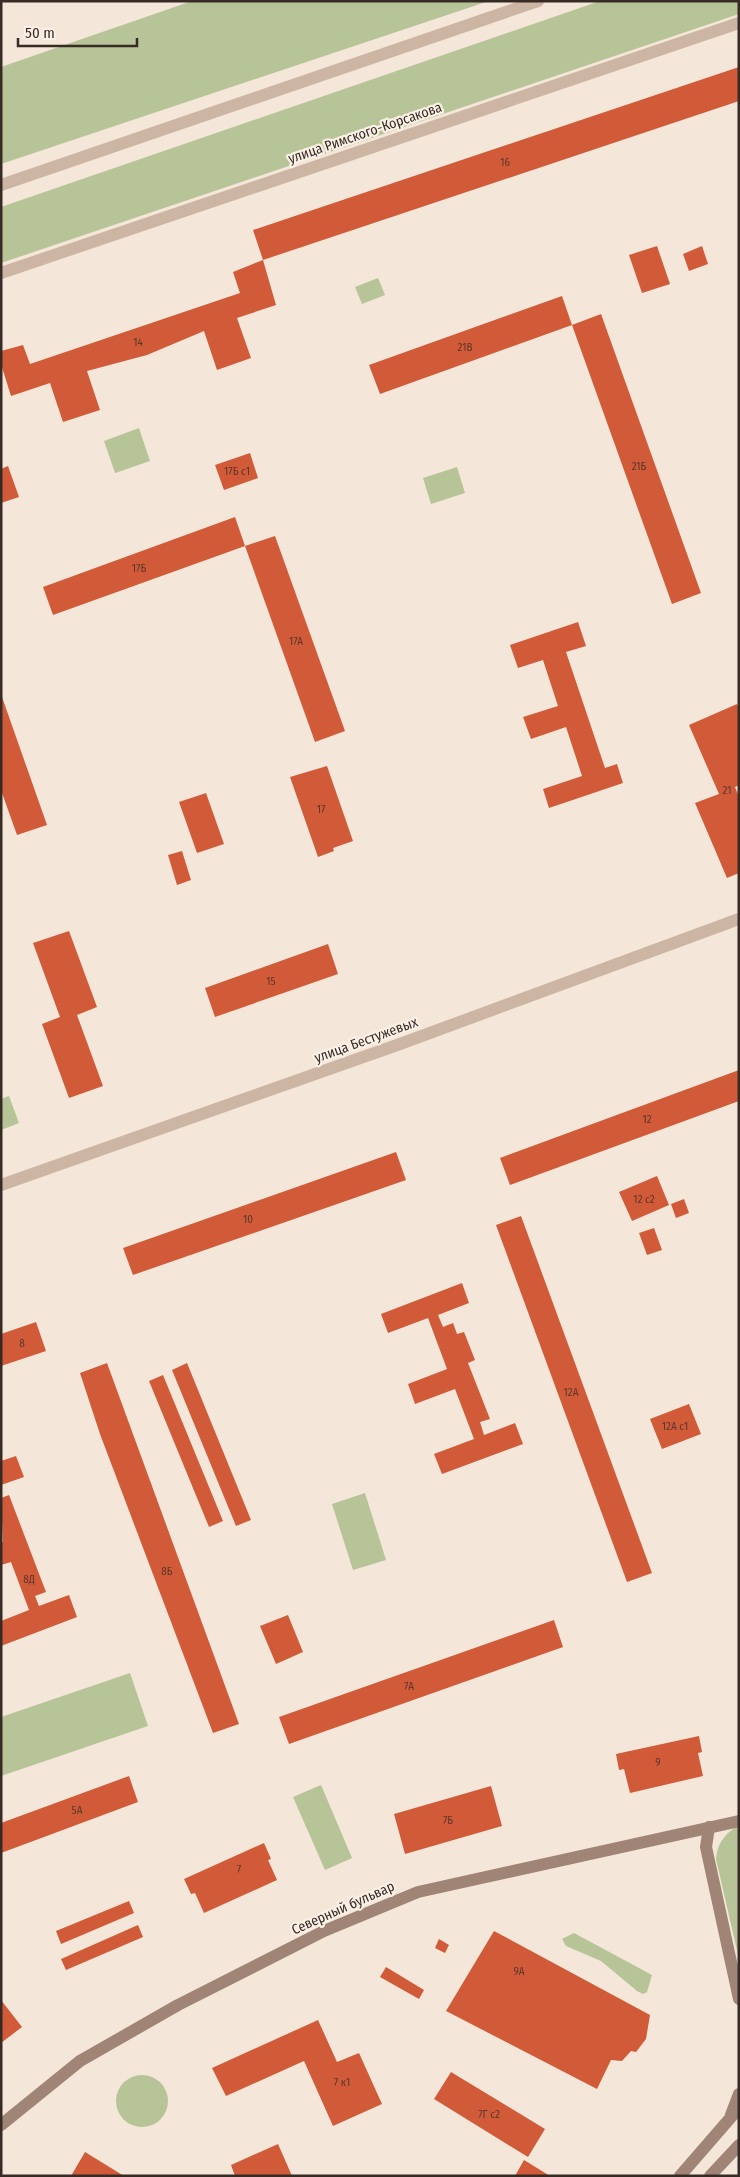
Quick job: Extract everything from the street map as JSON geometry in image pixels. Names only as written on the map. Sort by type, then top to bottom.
[{"type":"main road","name":"Северный бульвар","points":[[1,2125],[80,2061],[178,2005],[266,1959],[330,1929],[418,1892],[739,1821]]},
{"type":"main road","points":[[709,1828],[706,1847],[739,1998]]},
{"type":"main road","points":[[680,2176],[735,2111],[739,2094]]},
{"type":"main road","points":[[710,2176],[739,2145]]},
{"type":"street","points":[[1,184],[538,1]]},
{"type":"street","name":"улица Римского-Корсакова","points":[[1,273],[739,23]]},
{"type":"street","name":"улица Бестужевых","points":[[1,1185],[400,1044],[739,919]]},
{"type":"green space","points":[[192,1],[489,1],[1,164],[1,67]]},
{"type":"green space","points":[[600,1],[739,1],[739,14],[1,263],[1,207]]},
{"type":"green space","points":[[378,278],[385,295],[362,304],[355,287]]},
{"type":"green space","points":[[139,428],[150,461],[115,473],[104,441]]},
{"type":"green space","points":[[457,467],[465,493],[431,504],[423,478]]},
{"type":"green space","points":[[9,1096],[19,1123],[1,1130],[1,1099]]},
{"type":"green space","points":[[365,1493],[386,1560],[353,1570],[332,1504]]},
{"type":"green space","points":[[130,1673],[148,1726],[1,1776],[1,1717]]},
{"type":"green space","points":[[321,1785],[352,1858],[325,1870],[293,1797]]},
{"type":"green space","points":[[736,1827],[739,1827],[739,1959],[716,1859],[722,1840]]},
{"type":"green space","points":[[574,1933],[652,1975],[647,1992],[643,1994],[637,1991],[601,1961],[566,1946],[562,1939]]},
{"type":"green space","points":[[137,2075],[147,2075],[161,2082],[168,2096],[168,2106],[161,2120],[147,2127],[137,2127],[127,2123],[120,2116],[116,2106],[116,2096],[120,2086],[127,2079]]},
{"type":"building","points":[[739,67],[739,101],[263,260],[253,230]]},
{"type":"building","points":[[657,246],[670,284],[642,293],[629,255]]},
{"type":"building","points":[[702,246],[708,264],[689,271],[683,254]]},
{"type":"building","points":[[263,260],[276,305],[237,318],[251,358],[217,370],[204,331],[147,355],[87,371],[100,410],[63,422],[50,383],[11,396],[1,364],[1,351],[23,345],[30,364],[240,293],[233,272]]},
{"type":"building","points":[[562,296],[572,325],[380,394],[369,365]]},
{"type":"building","points":[[601,314],[701,593],[672,604],[572,325]]},
{"type":"building","points":[[250,453],[258,478],[224,490],[215,465]]},
{"type":"building","points":[[8,466],[19,497],[1,503],[1,469]]},
{"type":"building","points":[[235,517],[245,546],[53,615],[43,587]]},
{"type":"building","points":[[275,536],[345,731],[315,742],[245,546]]},
{"type":"building","points":[[578,622],[586,646],[566,652],[605,768],[617,764],[623,783],[549,808],[543,789],[582,776],[566,727],[531,739],[523,717],[558,706],[543,660],[518,668],[510,645]]},
{"type":"building","points":[[2,697],[47,825],[17,835],[1,790]]},
{"type":"building","points":[[737,704],[739,709],[739,785],[735,787],[739,797],[739,873],[727,878],[695,803],[719,794],[689,725]]},
{"type":"building","points":[[327,766],[353,841],[333,848],[334,851],[318,857],[290,777]]},
{"type":"building","points":[[206,793],[224,844],[197,853],[179,802]]},
{"type":"building","points":[[182,851],[191,880],[177,885],[168,855]]},
{"type":"building","points":[[69,931],[97,1007],[77,1015],[103,1086],[69,1098],[42,1024],[60,1017],[33,943]]},
{"type":"building","points":[[328,944],[338,974],[215,1017],[205,988]]},
{"type":"building","points":[[739,1070],[739,1101],[510,1185],[500,1158]]},
{"type":"building","points":[[396,1152],[406,1180],[133,1275],[123,1248]]},
{"type":"building","points":[[657,1176],[669,1205],[632,1221],[619,1192]]},
{"type":"building","points":[[684,1199],[689,1213],[676,1218],[671,1204]]},
{"type":"building","points":[[521,1216],[652,1573],[627,1582],[496,1225]]},
{"type":"building","points":[[654,1228],[662,1250],[647,1255],[639,1233]]},
{"type":"building","points":[[462,1283],[469,1303],[438,1315],[443,1327],[453,1323],[457,1334],[464,1332],[475,1360],[468,1363],[490,1419],[480,1422],[484,1435],[515,1423],[523,1444],[442,1474],[434,1454],[474,1439],[455,1389],[415,1404],[408,1384],[447,1369],[428,1318],[388,1333],[381,1314]]},
{"type":"building","points":[[36,1322],[46,1351],[1,1366],[1,1334]]},
{"type":"building","points":[[107,1363],[239,1724],[213,1733],[100,1434],[80,1373]]},
{"type":"building","points":[[187,1363],[251,1520],[236,1526],[172,1370]]},
{"type":"building","points":[[163,1375],[223,1521],[209,1527],[149,1381]]},
{"type":"building","points":[[689,1404],[701,1434],[662,1449],[650,1419]]},
{"type":"building","points":[[16,1456],[24,1477],[1,1485],[1,1461]]},
{"type":"building","points":[[9,1495],[46,1592],[35,1596],[39,1606],[69,1595],[77,1617],[1,1646],[1,1621],[29,1610],[11,1562],[1,1565],[1,1542],[3,1542],[1,1498]]},
{"type":"building","points":[[288,1615],[303,1652],[276,1664],[260,1626]]},
{"type":"building","points":[[554,1620],[563,1647],[289,1744],[279,1717]]},
{"type":"building","points":[[699,1736],[702,1752],[698,1753],[703,1776],[630,1793],[624,1769],[619,1770],[616,1754]]},
{"type":"building","points":[[129,1776],[138,1802],[1,1853],[1,1823]]},
{"type":"building","points":[[491,1786],[502,1826],[405,1854],[394,1814]]},
{"type":"building","points":[[264,1843],[271,1859],[268,1860],[277,1880],[204,1913],[195,1893],[191,1894],[184,1879]]},
{"type":"building","points":[[129,1901],[134,1913],[61,1944],[56,1931]]},
{"type":"building","points":[[138,1925],[143,1937],[66,1970],[61,1959]]},
{"type":"building","points":[[494,1931],[650,2015],[646,2039],[636,2052],[631,2051],[622,2061],[611,2060],[597,2089],[446,2011]]},
{"type":"building","points":[[439,1939],[449,1945],[445,1953],[435,1948]]},
{"type":"building","points":[[386,1967],[424,1990],[419,1999],[380,1977]]},
{"type":"building","points":[[1,2000],[22,2027],[1,2043]]},
{"type":"building","points":[[318,2020],[337,2062],[359,2053],[382,2104],[333,2126],[304,2061],[226,2096],[212,2068]]},
{"type":"building","points":[[451,2072],[545,2129],[528,2157],[434,2099]]},
{"type":"building","points":[[278,2144],[292,2176],[235,2176],[231,2165]]},
{"type":"building","points":[[85,2152],[124,2176],[71,2176]]},
{"type":"building","points":[[524,2160],[550,2176],[515,2176]]}]
